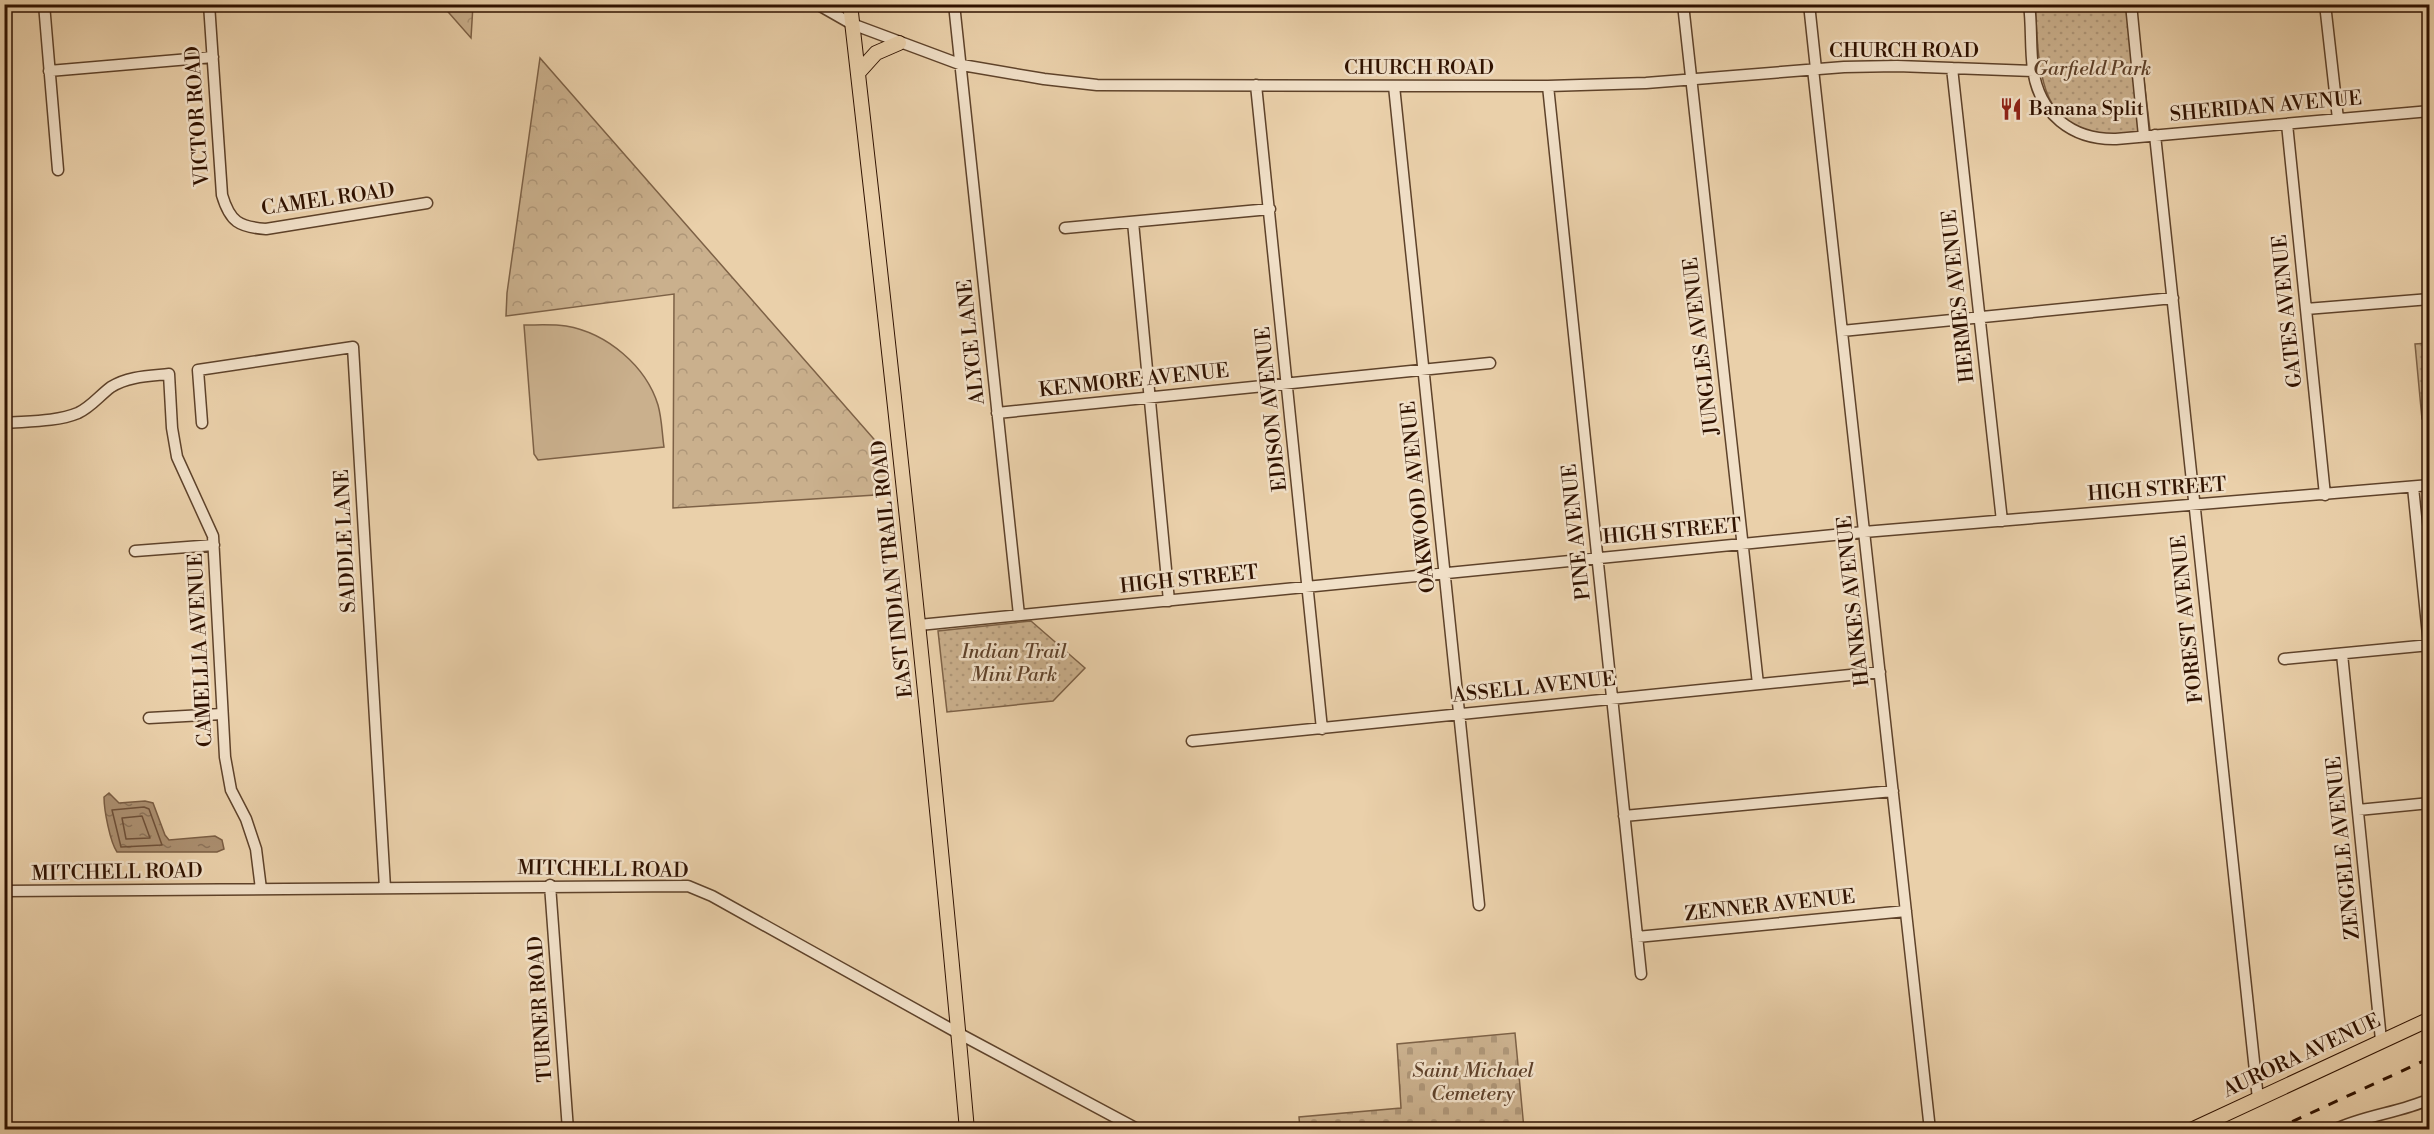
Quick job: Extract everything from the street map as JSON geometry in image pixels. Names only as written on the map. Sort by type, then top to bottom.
[{"type":"main road","name":"EAST INDIAN TRAIL ROAD","points":[[850,4],[919,625],[967,1130]]},
{"type":"main road","points":[[858,73],[883,48],[899,43]]},
{"type":"main road","name":"AURORA AVENUE","points":[[2191,1130],[2430,1019]]},
{"type":"street","points":[[44,4],[58,170]]},
{"type":"street","name":"VICTOR ROAD","points":[[209,4],[222,195],[226,209],[235,220]]},
{"type":"street","name":"CHURCH ROAD","points":[[817,4],[852,24],[962,65],[1044,79],[1097,85],[1548,86],[1646,83],[1815,69],[1887,66],[2033,71]]},
{"type":"street","name":"ALYCE LANE","points":[[954,4],[1018,615]]},
{"type":"street","name":"JUNGLES AVENUE","points":[[1683,4],[1758,684]]},
{"type":"street","name":"HANKES AVENUE","points":[[1809,4],[1842,331],[1930,1130]]},
{"type":"street","name":"SHERIDAN AVENUE","points":[[2029,4],[2033,71],[2038,92],[2046,106],[2068,128],[2078,134],[2100,139],[2150,136],[2430,111]]},
{"type":"street","name":"FOREST AVENUE","points":[[2131,4],[2173,298],[2258,1099]]},
{"type":"street","points":[[2325,4],[2338,119]]},
{"type":"street","points":[[49,71],[213,57]]},
{"type":"street","name":"HERMES AVENUE","points":[[1952,68],[2002,521]]},
{"type":"street","name":"EDISON AVENUE","points":[[1256,85],[1322,729]]},
{"type":"street","name":"OAKWOOD AVENUE","points":[[1394,86],[1479,905]]},
{"type":"street","name":"PINE AVENUE","points":[[1548,86],[1641,974]]},
{"type":"street","name":"GATES AVENUE","points":[[2287,124],[2325,495]]},
{"type":"street","name":"CAMEL ROAD","points":[[235,220],[251,228],[266,230],[427,203]]},
{"type":"street","points":[[1065,228],[1270,209]]},
{"type":"street","points":[[1133,222],[1169,600]]},
{"type":"street","points":[[1842,331],[2173,298]]},
{"type":"street","points":[[2306,309],[2430,299]]},
{"type":"street","name":"SADDLE LANE","points":[[202,423],[198,370],[353,347],[385,888]]},
{"type":"street","name":"KENMORE AVENUE","points":[[997,413],[1490,363]]},
{"type":"street","name":"CAMELLIA AVENUE","points":[[4,423],[76,414],[88,408],[113,386],[143,377],[170,374],[172,428],[177,457],[213,536],[222,714],[228,776],[256,849],[261,889]]},
{"type":"street","name":"HIGH STREET","points":[[919,625],[1864,532],[2430,485]]},
{"type":"street","points":[[2284,659],[2429,645],[2413,487]]},
{"type":"street","points":[[135,551],[214,546]]},
{"type":"street","name":"ZENGELE AVENUE","points":[[2342,654],[2381,1040]]},
{"type":"street","name":"ASSELL AVENUE","points":[[1192,741],[1880,672]]},
{"type":"street","points":[[149,718],[222,714]]},
{"type":"street","points":[[1624,816],[1893,791]]},
{"type":"street","points":[[2358,810],[2430,803]]},
{"type":"street","name":"MITCHELL ROAD","points":[[4,891],[550,885],[688,886],[712,896],[958,1033],[1139,1130]]},
{"type":"street","name":"TURNER ROAD","points":[[550,885],[568,1130]]},
{"type":"street","name":"ZENNER AVENUE","points":[[1637,937],[1906,911]]},
{"type":"street","points":[[2334,1130],[2353,1121],[2392,1113],[2430,1099]]},
{"type":"green space","points":[[442,5],[473,5],[471,38]]},
{"type":"green space","name":"Garfield Park","points":[[2035,5],[2135,5],[2150,130],[2112,134],[2089,132],[2071,124],[2058,112],[2043,80],[2039,61]]},
{"type":"green space","points":[[540,58],[887,454],[891,494],[673,508],[674,294],[506,316],[507,293]]},
{"type":"green space","points":[[524,325],[561,325],[581,330],[610,344],[623,354],[644,377],[652,391],[658,405],[664,447],[538,460],[534,454]]},
{"type":"green space","points":[[2429,343],[2429,419],[2422,419],[2415,344]]},
{"type":"green space","name":"Indian Trail Mini Park","points":[[1031,621],[1085,668],[1053,701],[947,712],[938,631]]},
{"type":"green space","name":"Saint Michael Cemetery","points":[[1515,1033],[1524,1129],[1300,1129],[1299,1117],[1401,1108],[1397,1044]]},
{"type":"water","points":[[109,793],[119,803],[145,801],[153,803],[169,840],[215,836],[222,840],[224,849],[217,852],[117,852],[105,810],[104,797]]},
{"type":"railway","points":[[2274,1130],[2430,1058]]},
{"type":"place","name":"Banana Split","points":[[2011,109]]}]
